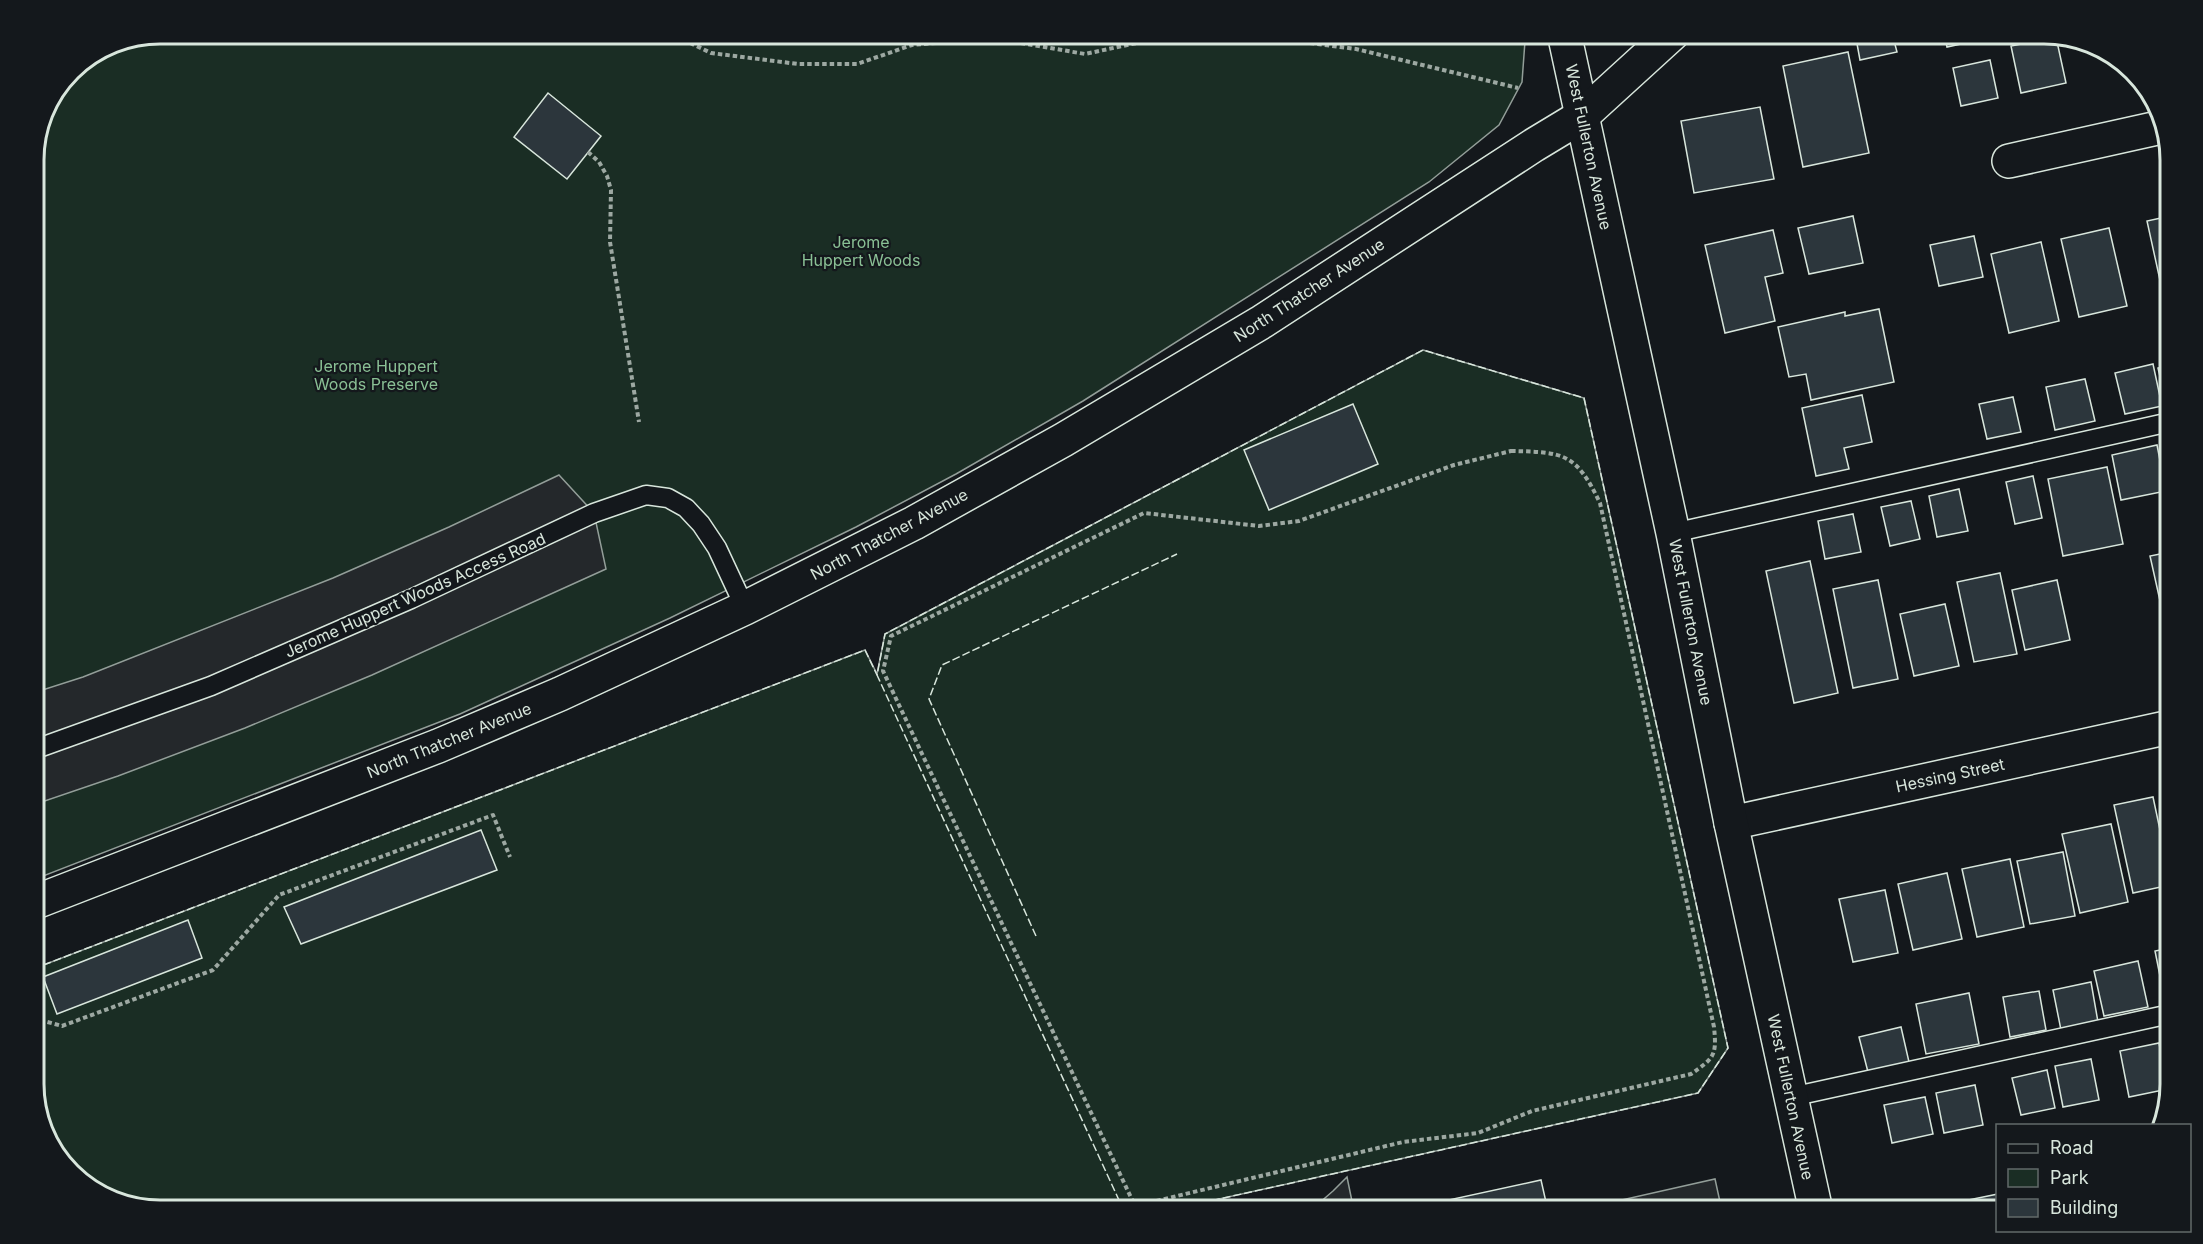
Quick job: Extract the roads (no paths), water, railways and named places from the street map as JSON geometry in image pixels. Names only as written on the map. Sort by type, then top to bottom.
[{"type":"street","name":"West Fullerton Avenue","points":[[1566,44],[1814,1200]]},
{"type":"street","name":"North Thatcher Avenue","points":[[44,899],[438,746],[560,694],[746,608],[914,523],[1063,440],[1260,323],[1582,116],[1661,44]]},
{"type":"street","points":[[2009,161],[2155,129]]},
{"type":"street","name":"Hessing Street","points":[[1731,822],[2160,729]]},
{"type":"lane","points":[[1672,533],[2159,424]]},
{"type":"lane","name":"Jerome Huppert Woods Access Road","points":[[44,746],[211,686],[411,599],[594,513],[646,495],[668,498],[686,508],[717,548],[746,608]]},
{"type":"lane","points":[[1791,1097],[2160,1016]]},
{"type":"park label","name":"Jerome Huppert Woods","points":[[861,251]]},
{"type":"park label","name":"Jerome Huppert Woods Preserve","points":[[376,375]]}]
